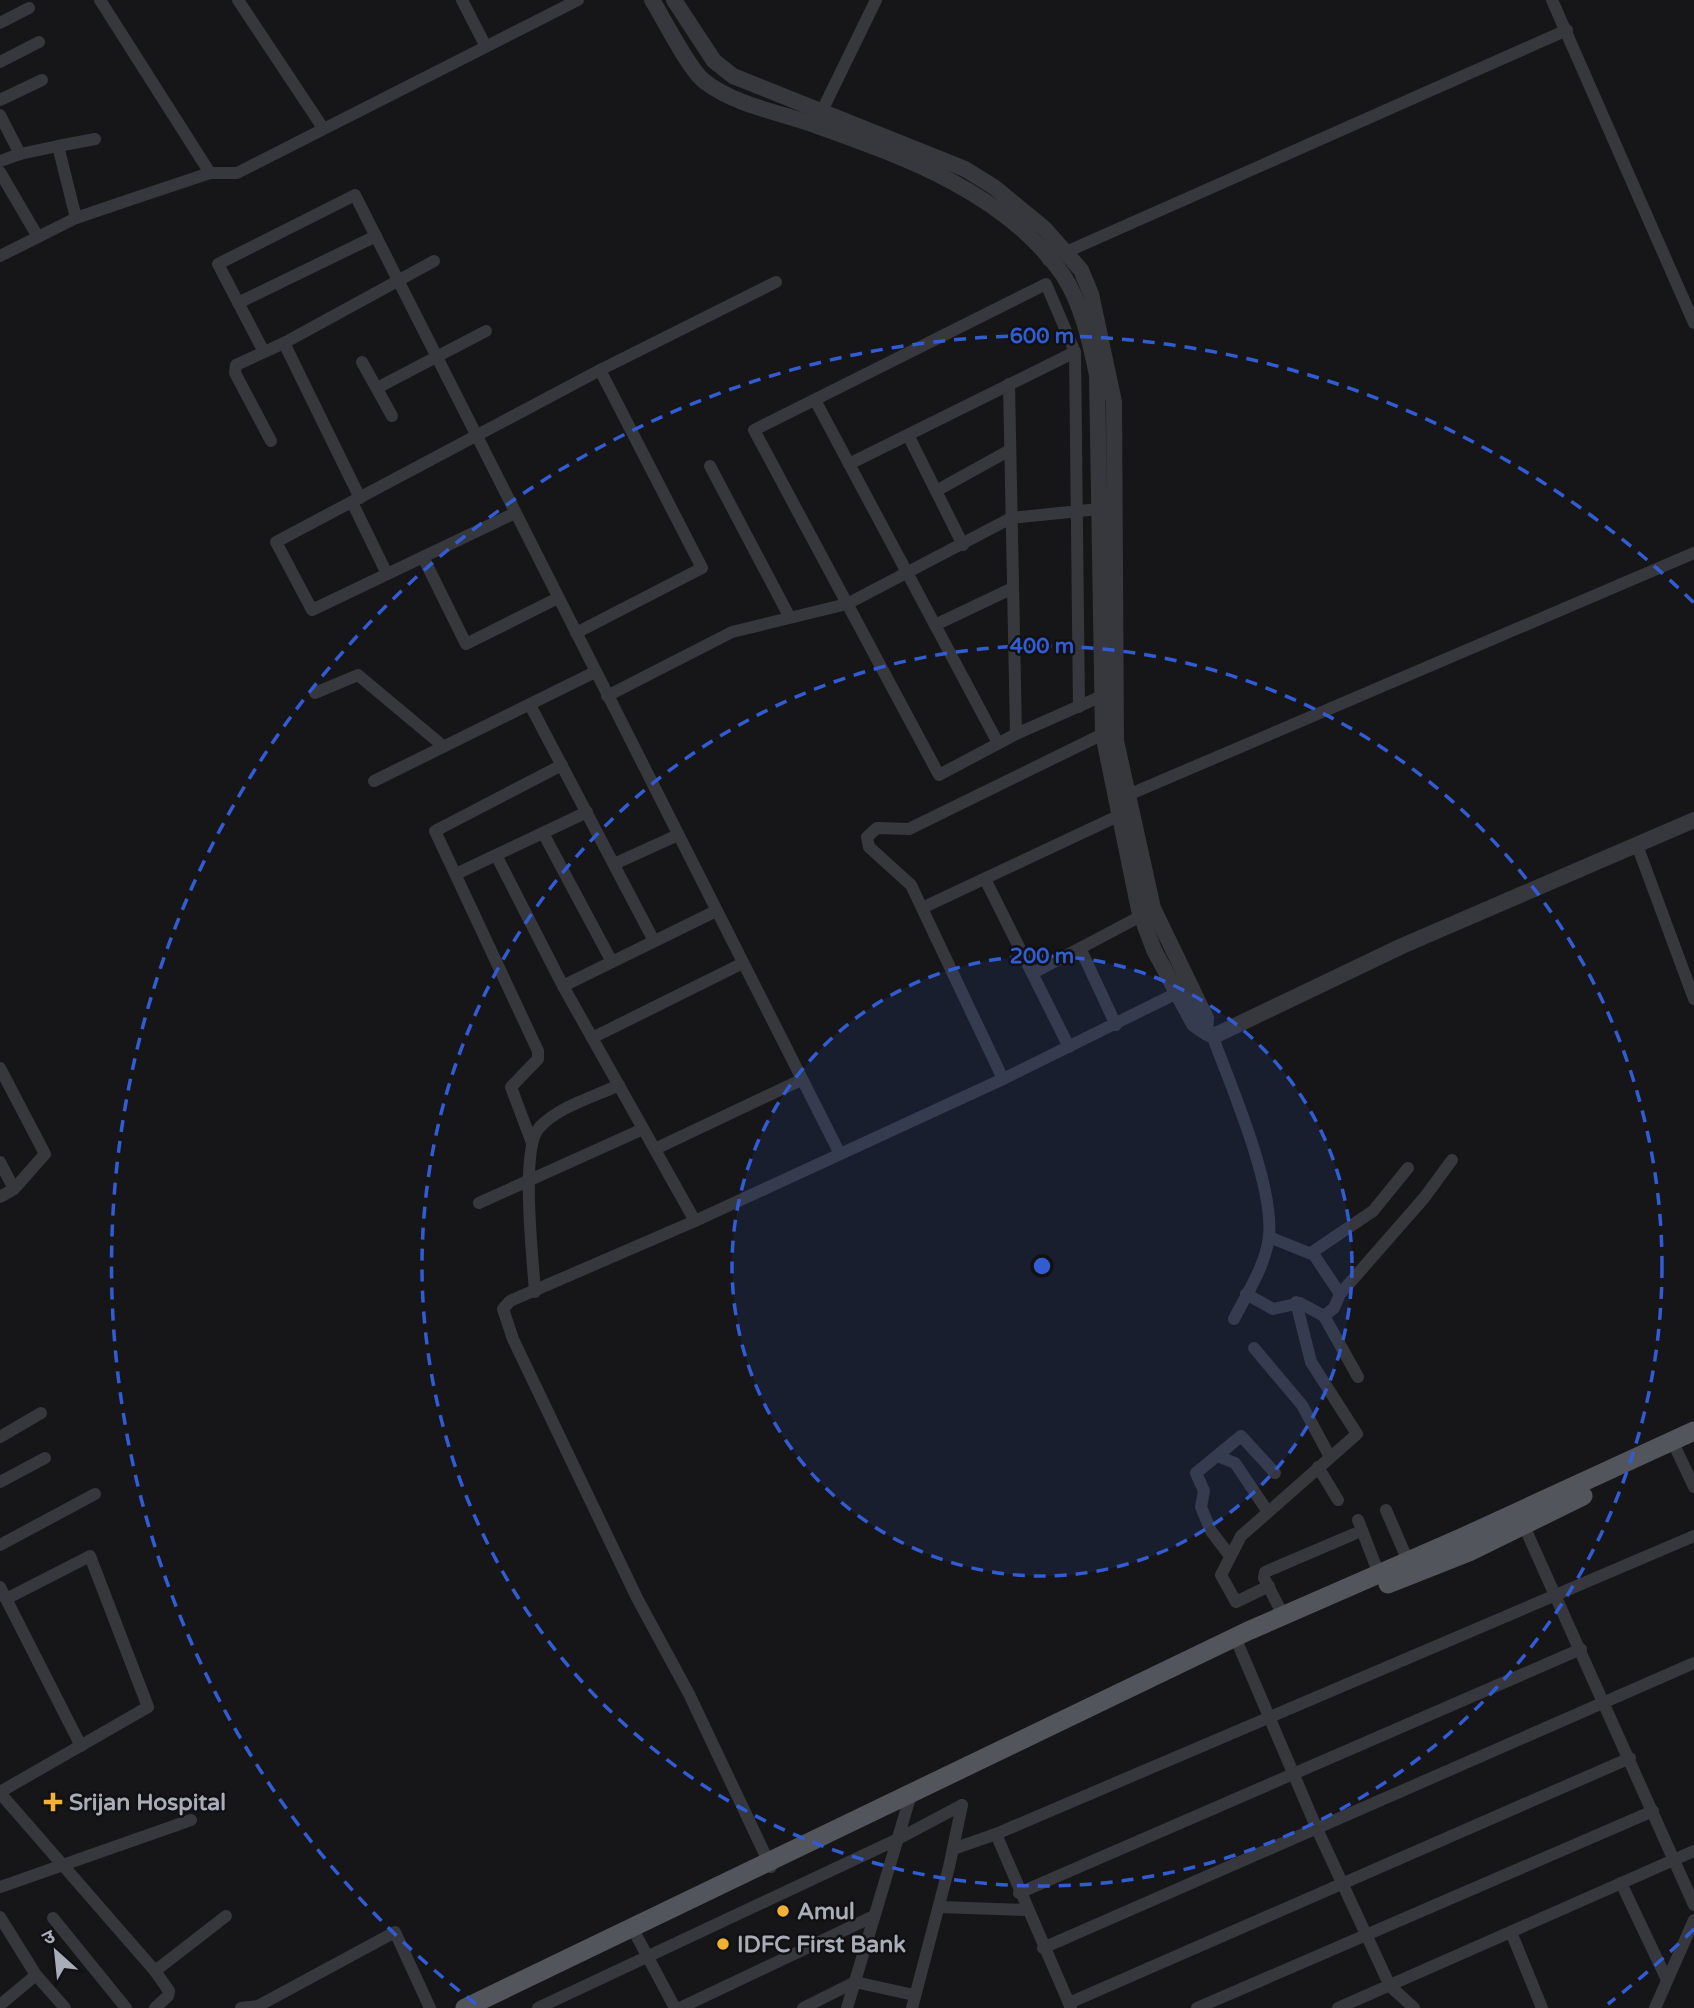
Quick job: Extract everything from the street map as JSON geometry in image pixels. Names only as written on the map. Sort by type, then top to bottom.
[{"type":"main road","points":[[481,2008],[1283,1615],[1694,1431]]},
{"type":"main road","points":[[1236,1639],[1469,1552],[1685,1445]]},
{"type":"main road","points":[[465,2008],[770,1865]]},
{"type":"street","points":[[100,0],[210,173]]},
{"type":"street","points":[[238,0],[323,128]]},
{"type":"street","points":[[463,0],[485,45]]},
{"type":"street","points":[[0,256],[76,219],[210,173],[237,173],[578,0]]},
{"type":"street","points":[[652,0],[702,79],[724,93],[818,118],[965,169],[994,187],[1045,229],[1081,270],[1091,294],[1114,402],[1114,725],[1128,795],[1153,908],[1206,1018],[1268,1198],[1269,1237],[1259,1270],[1234,1319]]},
{"type":"street","points":[[674,0],[714,61],[733,76],[955,181],[984,199],[1035,241],[1063,275],[1089,335],[1097,375],[1103,734],[1118,816],[1141,916],[1154,950],[1194,1024],[1209,1033]]},
{"type":"street","points":[[818,118],[876,0]]},
{"type":"street","points":[[1552,0],[1694,323]]},
{"type":"street","points":[[0,23],[29,8]]},
{"type":"street","points":[[1048,260],[1567,30]]},
{"type":"street","points":[[0,62],[39,42]]},
{"type":"street","points":[[0,100],[42,80]]},
{"type":"street","points":[[0,115],[20,154]]},
{"type":"street","points":[[0,161],[20,154],[95,139]]},
{"type":"street","points":[[58,146],[76,219]]},
{"type":"street","points":[[2,179],[38,237]]},
{"type":"street","points":[[264,352],[218,264],[355,195],[839,1152]]},
{"type":"street","points":[[238,303],[376,236]]},
{"type":"street","points":[[271,441],[235,373],[236,365],[284,343],[434,261]]},
{"type":"street","points":[[515,513],[312,610],[276,542],[600,370],[776,282]]},
{"type":"street","points":[[1079,707],[1075,352],[1046,284],[754,430],[939,775],[1016,734],[1079,707],[1102,696]]},
{"type":"street","points":[[377,387],[486,331]]},
{"type":"street","points":[[284,343],[387,574]]},
{"type":"street","points":[[849,464],[1075,352]]},
{"type":"street","points":[[362,362],[391,416]]},
{"type":"street","points":[[576,633],[702,568],[600,370]]},
{"type":"street","points":[[1009,384],[1016,734]]},
{"type":"street","points":[[815,400],[998,743]]},
{"type":"street","points":[[908,435],[963,545]]},
{"type":"street","points":[[936,491],[1010,450]]},
{"type":"street","points":[[710,466],[789,616]]},
{"type":"street","points":[[607,696],[733,632],[789,616],[847,604],[1011,518],[1099,509]]},
{"type":"street","points":[[1128,795],[1694,553]]},
{"type":"street","points":[[423,557],[466,643],[558,598]]},
{"type":"street","points":[[935,625],[1013,588]]},
{"type":"street","points":[[374,781],[595,672]]},
{"type":"street","points":[[315,693],[359,675],[443,746]]},
{"type":"street","points":[[530,705],[654,941]]},
{"type":"street","points":[[1003,1079],[911,884],[866,842],[877,828],[909,829],[1103,734]]},
{"type":"street","points":[[532,1143],[511,1087],[538,1059],[538,1051],[435,831],[562,765]]},
{"type":"street","points":[[456,874],[587,812]]},
{"type":"street","points":[[922,908],[1118,816]]},
{"type":"street","points":[[1209,1033],[1402,946],[1694,821]]},
{"type":"street","points":[[543,833],[612,962]]},
{"type":"street","points":[[614,864],[678,835]]},
{"type":"street","points":[[1637,845],[1694,999]]},
{"type":"street","points":[[496,855],[562,986],[695,1221]]},
{"type":"street","points":[[985,879],[1069,1047]]},
{"type":"street","points":[[562,986],[716,911]]},
{"type":"street","points":[[1032,974],[1141,916]]},
{"type":"street","points":[[1081,950],[1116,1025]]},
{"type":"street","points":[[592,1038],[743,963]]},
{"type":"street","points":[[770,1865],[689,1694],[636,1598],[503,1317],[503,1309],[510,1301],[695,1221],[839,1152],[1003,1079],[1177,993]]},
{"type":"street","points":[[0,1068],[45,1154],[14,1189],[0,1197]]},
{"type":"street","points":[[655,1149],[802,1080]]},
{"type":"street","points":[[535,1292],[528,1181],[532,1143],[537,1129],[556,1115],[619,1085]]},
{"type":"street","points":[[479,1203],[643,1129]]},
{"type":"street","points":[[1324,1316],[1334,1308],[1340,1294],[1424,1198],[1452,1160]]},
{"type":"street","points":[[0,1162],[14,1189]]},
{"type":"street","points":[[1311,1253],[1373,1210],[1408,1168]]},
{"type":"street","points":[[1269,1237],[1311,1253],[1340,1294]]},
{"type":"street","points":[[1246,1294],[1273,1309],[1296,1302],[1324,1316],[1358,1377]]},
{"type":"street","points":[[1269,1586],[1236,1602],[1221,1574],[1241,1536],[1357,1434],[1311,1362],[1296,1302]]},
{"type":"street","points":[[1254,1348],[1303,1405],[1330,1457]]},
{"type":"street","points":[[0,1437],[41,1413]]},
{"type":"street","points":[[1230,1556],[1206,1519],[1200,1504],[1204,1491],[1196,1475],[1241,1436],[1275,1473]]},
{"type":"street","points":[[1685,1445],[1694,1487]]},
{"type":"street","points":[[1217,1456],[1235,1463],[1268,1512]]},
{"type":"street","points":[[0,1482],[45,1458]]},
{"type":"street","points":[[1318,1467],[1338,1500]]},
{"type":"street","points":[[0,1545],[95,1494]]},
{"type":"street","points":[[1386,1510],[1408,1561]]},
{"type":"street","points":[[1358,1520],[1379,1574]]},
{"type":"street","points":[[1524,1525],[1694,1905]]},
{"type":"street","points":[[1283,1615],[1265,1573],[1354,1534]]},
{"type":"street","points":[[953,1849],[996,1834],[1694,1536]]},
{"type":"street","points":[[81,1746],[3,1593],[90,1556],[148,1707],[81,1746],[0,1793],[63,1862],[155,1971],[169,1991],[168,1996],[155,2008]]},
{"type":"street","points":[[1236,1639],[1317,1829],[1390,1986],[1414,2008]]},
{"type":"street","points":[[1019,1893],[1581,1649]]},
{"type":"street","points":[[1043,1948],[1694,1663]]},
{"type":"street","points":[[996,1834],[1019,1893],[1070,2005],[1630,1758]]},
{"type":"street","points":[[847,2008],[911,1796]]},
{"type":"street","points":[[538,2008],[896,1840],[962,1805],[939,1907],[913,2002],[855,1982],[803,2008]]},
{"type":"street","points":[[1197,2008],[1653,1811]]},
{"type":"street","points":[[0,1886],[191,1819]]},
{"type":"street","points":[[1338,2008],[1694,1851]]},
{"type":"street","points":[[1621,1883],[1667,1980]]},
{"type":"street","points":[[939,1907],[1027,1910]]},
{"type":"street","points":[[155,1971],[226,1916]]},
{"type":"street","points":[[635,1933],[678,2008],[874,1916]]},
{"type":"street","points":[[0,1917],[36,1975],[65,2008]]},
{"type":"street","points":[[53,1918],[126,2008]]},
{"type":"street","points":[[1655,2008],[1694,1920]]},
{"type":"street","points":[[241,2008],[258,2006],[395,1932],[430,2008]]},
{"type":"street","points":[[1511,1932],[1542,2008]]},
{"type":"street","points":[[0,2005],[36,1975]]},
{"type":"place","name":"Srijan Hospital","points":[[53,1802]]},
{"type":"place","name":"Amul","points":[[783,1911]]},
{"type":"place","name":"IDFC First Bank","points":[[723,1944]]}]
